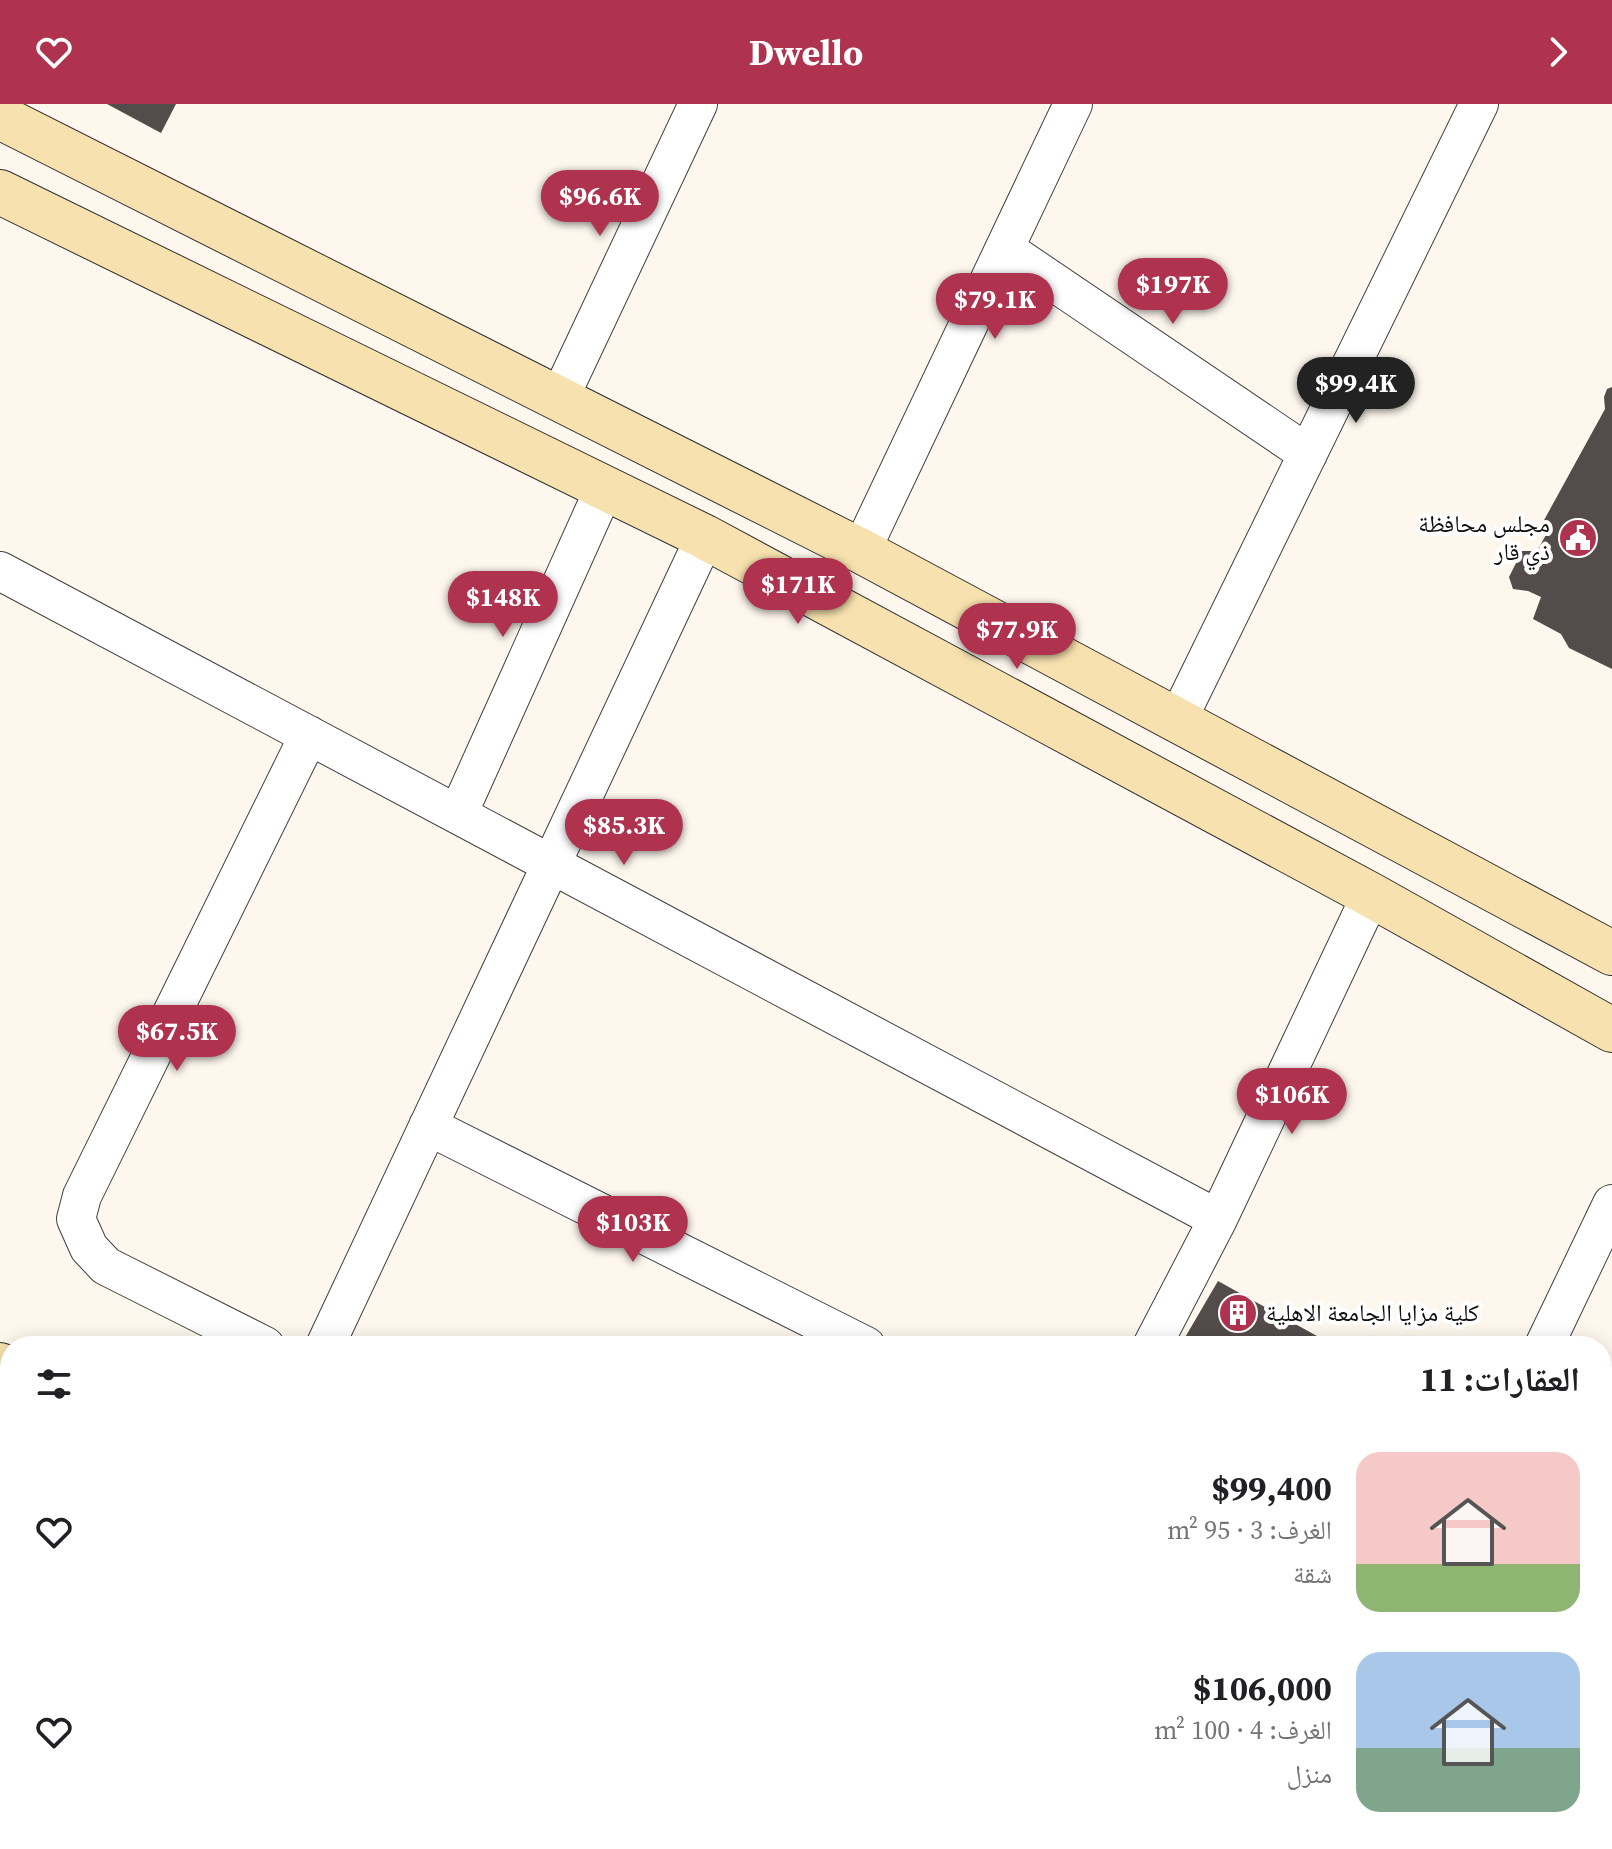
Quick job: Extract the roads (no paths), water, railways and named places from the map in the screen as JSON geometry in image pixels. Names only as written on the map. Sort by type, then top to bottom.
[{"type":"main road","points":[[0,117],[861,551],[1612,953]]},
{"type":"main road","points":[[0,192],[705,537],[1371,895],[1612,1030]]},
{"type":"main road","points":[[972,682],[1003,627]]},
{"type":"street","points":[[559,399],[698,104]]},
{"type":"street","points":[[861,551],[1073,104]]},
{"type":"street","points":[[1178,719],[1479,104]]},
{"type":"street","points":[[1005,249],[1308,454]]},
{"type":"street","points":[[458,814],[604,489]]},
{"type":"street","points":[[330,1336],[705,537]]},
{"type":"street","points":[[0,571],[1218,1219]]},
{"type":"street","points":[[245,1336],[106,1266],[89,1248],[76,1219],[82,1196],[309,735]]},
{"type":"street","points":[[1157,1336],[1218,1219],[1371,895]]},
{"type":"street","points":[[428,1126],[846,1336]]},
{"type":"street","points":[[1549,1336],[1612,1204]]},
{"type":"place","name":"مجلس محافظة ذي قار","points":[[1578,538]]},
{"type":"place","name":"كلية مزايا الجامعة الاهلية","points":[[1238,1313]]}]
